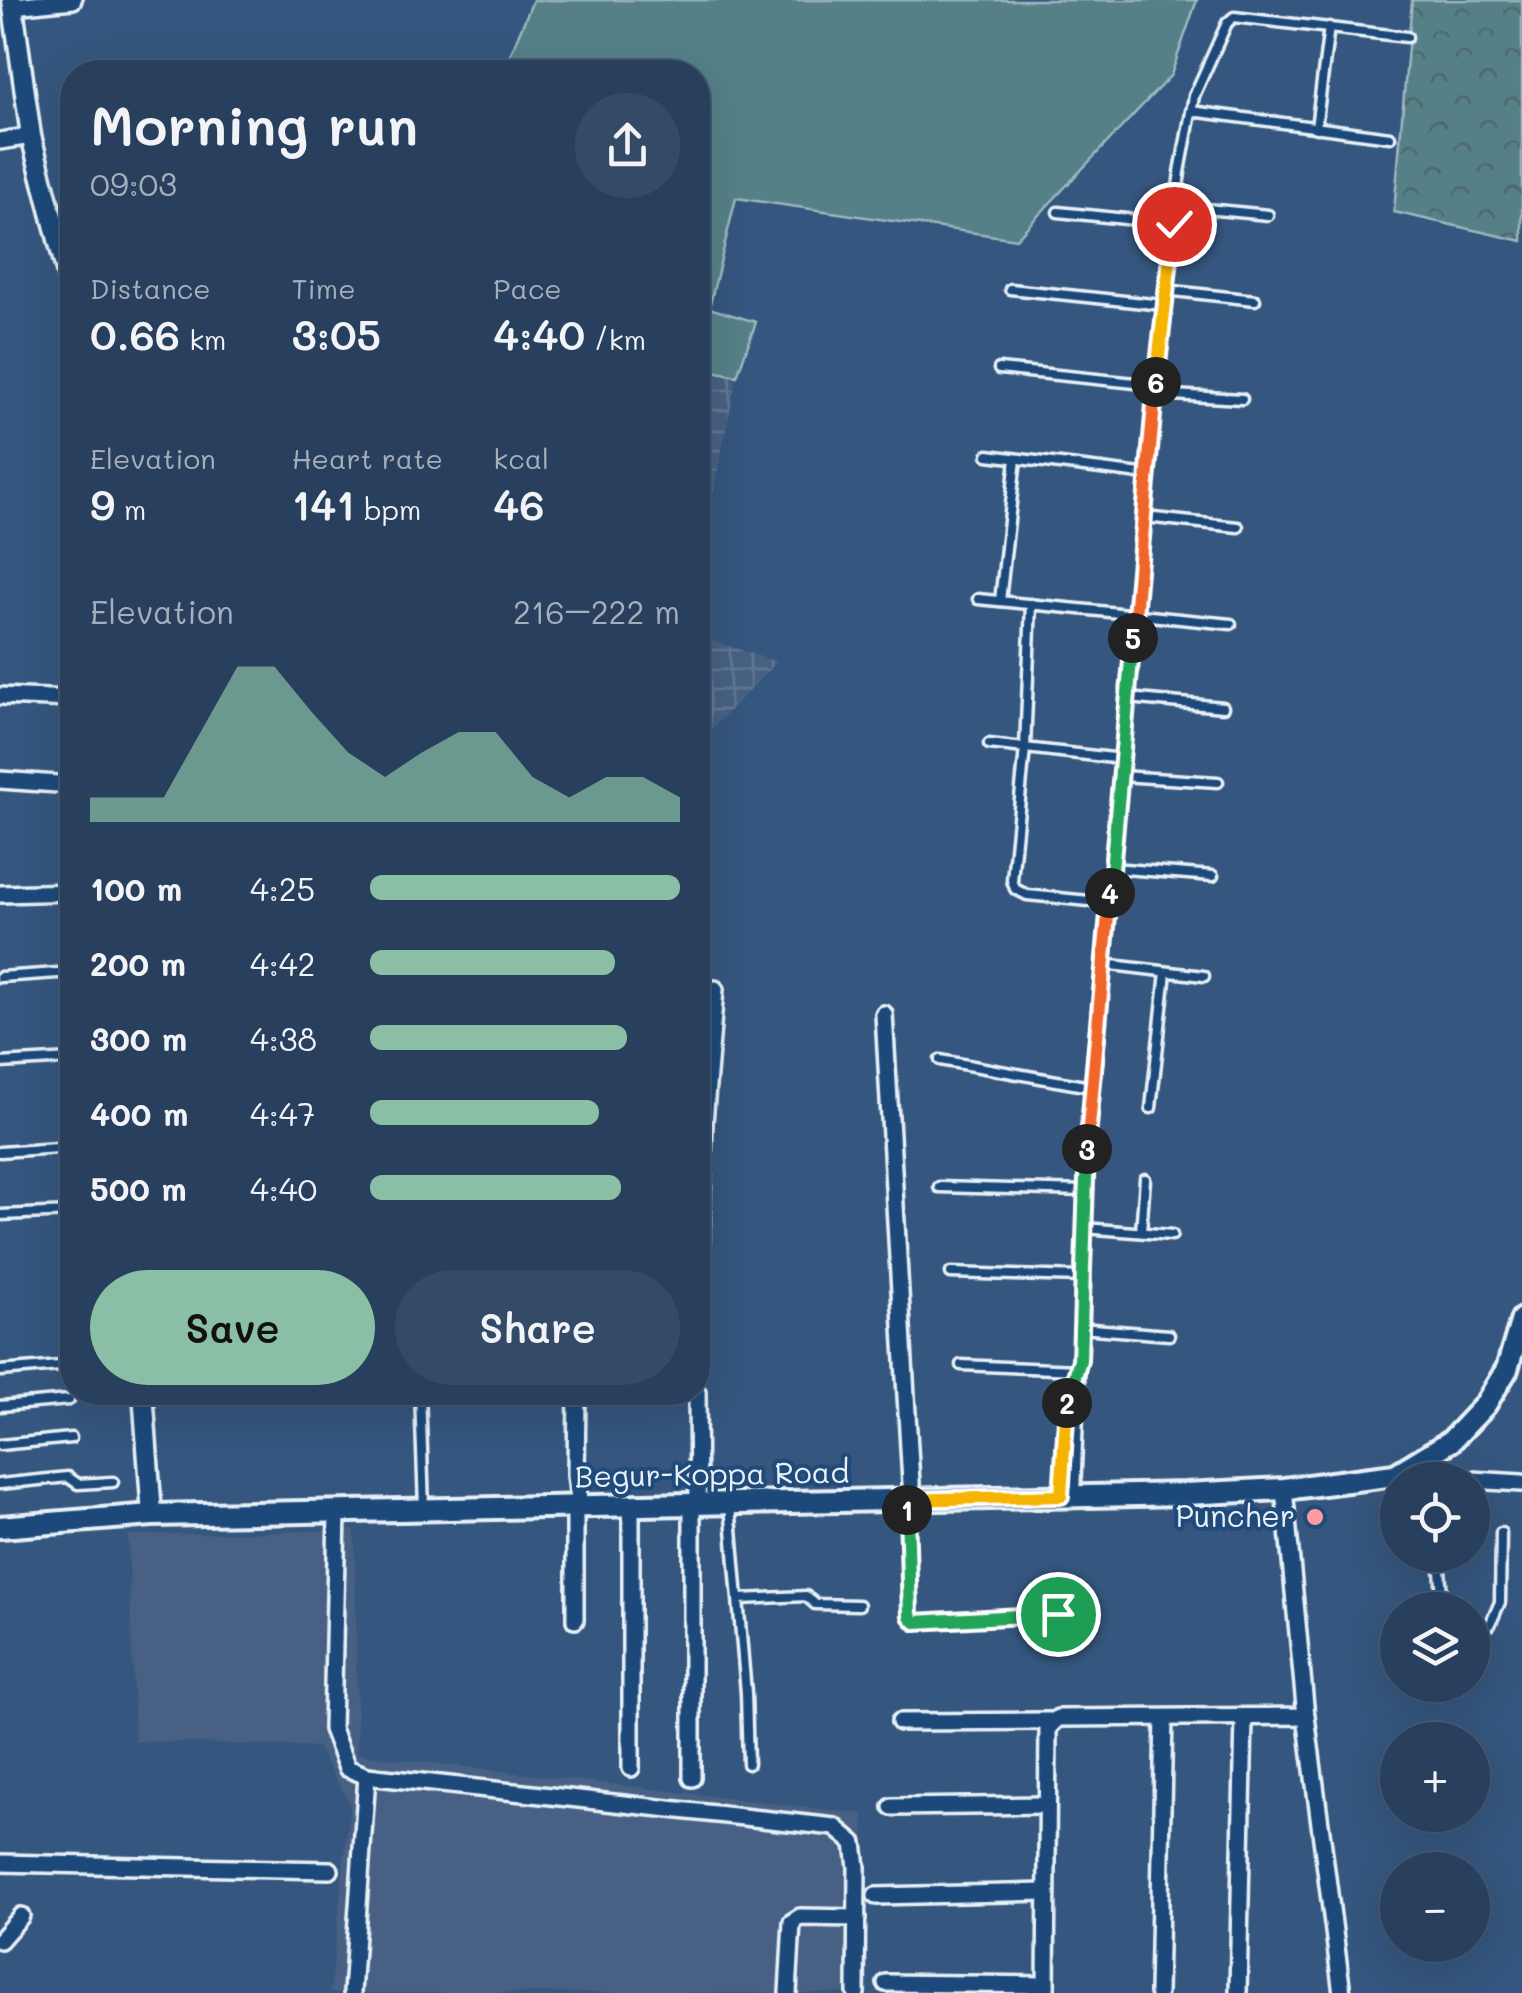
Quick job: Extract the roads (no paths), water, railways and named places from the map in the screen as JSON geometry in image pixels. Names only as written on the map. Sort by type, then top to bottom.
[{"type":"main road","name":"Begur-Koppa Road","points":[[1417,1462],[1451,1441],[1485,1406],[1517,1355],[1522,1319]]},
{"type":"main road","name":"Begur-Koppa Road","points":[[0,1527],[152,1515],[1284,1489],[1380,1478]]},
{"type":"street","points":[[60,247],[31,136],[13,3],[73,0]]},
{"type":"street","points":[[0,141],[31,136]]},
{"type":"street","points":[[0,696],[60,698]]},
{"type":"street","points":[[0,780],[60,785]]},
{"type":"street","points":[[0,894],[60,892]]},
{"type":"street","points":[[710,1050],[715,989]]},
{"type":"street","points":[[884,1014],[910,1500]]},
{"type":"street","points":[[144,1405],[152,1515]]},
{"type":"street","points":[[575,1620],[578,1405]]},
{"type":"street","points":[[692,1778],[697,1405]]},
{"type":"street","points":[[1490,1481],[1522,1483]]},
{"type":"street","points":[[1284,1489],[1306,1716],[1342,1993]]},
{"type":"street","points":[[630,1507],[631,1768]]},
{"type":"street","points":[[337,1513],[332,1729],[347,1768],[367,1776],[835,1827],[854,1843],[856,1993]]},
{"type":"street","points":[[900,1722],[1306,1716]]},
{"type":"street","points":[[1158,1993],[1164,1718]]},
{"type":"street","points":[[1238,1993],[1244,1718]]},
{"type":"street","points":[[886,1983],[1046,1989],[1046,1806],[1048,1728],[1052,1721]]},
{"type":"street","points":[[352,1993],[367,1776]]},
{"type":"street","points":[[892,1807],[1046,1806]]},
{"type":"street","points":[[0,1864],[330,1870]]},
{"type":"street","points":[[876,1896],[1046,1892]]},
{"type":"street","points":[[0,1940],[21,1916]]},
{"type":"street","points":[[788,1993],[792,1922],[800,1917],[856,1918]]},
{"type":"lane","points":[[1068,1496],[1081,1401],[1078,1365],[1090,1087],[1165,290],[1191,111],[1202,74],[1234,16],[1408,36]]},
{"type":"lane","points":[[1316,128],[1328,27]]},
{"type":"lane","points":[[1191,111],[1390,137]]},
{"type":"lane","points":[[1176,206],[1268,215]]},
{"type":"lane","points":[[1058,212],[1174,224]]},
{"type":"lane","points":[[1010,289],[1164,305]]},
{"type":"lane","points":[[1165,290],[1255,300]]},
{"type":"lane","points":[[999,370],[1242,400]]},
{"type":"lane","points":[[988,455],[1148,475]]},
{"type":"lane","points":[[1000,601],[1016,459]]},
{"type":"lane","points":[[1144,517],[1238,527]]},
{"type":"lane","points":[[978,599],[1230,624]]},
{"type":"lane","points":[[1031,604],[1012,880],[1015,889],[1028,896],[1110,903]]},
{"type":"lane","points":[[1128,698],[1223,707]]},
{"type":"lane","points":[[989,744],[1122,759]]},
{"type":"lane","points":[[1120,776],[1218,782]]},
{"type":"lane","points":[[1112,868],[1213,876]]},
{"type":"lane","points":[[1103,964],[1204,976]]},
{"type":"lane","points":[[1152,1108],[1166,972]]},
{"type":"lane","points":[[0,976],[60,973]]},
{"type":"lane","points":[[0,1063],[60,1060]]},
{"type":"lane","points":[[940,1060],[1090,1087]]},
{"type":"lane","points":[[0,1152],[60,1148]]},
{"type":"lane","points":[[1140,1232],[1145,1179]]},
{"type":"lane","points":[[939,1187],[1085,1191]]},
{"type":"lane","points":[[0,1216],[60,1213]]},
{"type":"lane","points":[[1084,1228],[1172,1235]]},
{"type":"lane","points":[[952,1273],[1082,1277]]},
{"type":"lane","points":[[1080,1328],[1169,1335]]},
{"type":"lane","points":[[961,1365],[1078,1365]]},
{"type":"lane","points":[[1068,1496],[1068,1403],[1078,1365]]},
{"type":"lane","points":[[0,1371],[60,1366]]},
{"type":"lane","points":[[0,1406],[60,1401]]},
{"type":"lane","points":[[420,1405],[424,1511]]},
{"type":"lane","points":[[0,1445],[72,1438]]},
{"type":"lane","points":[[0,1484],[68,1477],[78,1484],[113,1482]]},
{"type":"lane","points":[[910,1500],[910,1616],[915,1622],[1058,1614]]},
{"type":"lane","points":[[730,1504],[740,1599],[748,1764]]},
{"type":"lane","points":[[1490,1625],[1500,1602],[1501,1533]]},
{"type":"lane","points":[[740,1599],[806,1596],[815,1604],[859,1604]]},
{"type":"place","name":"Puncher","points":[[1315,1517]]}]
